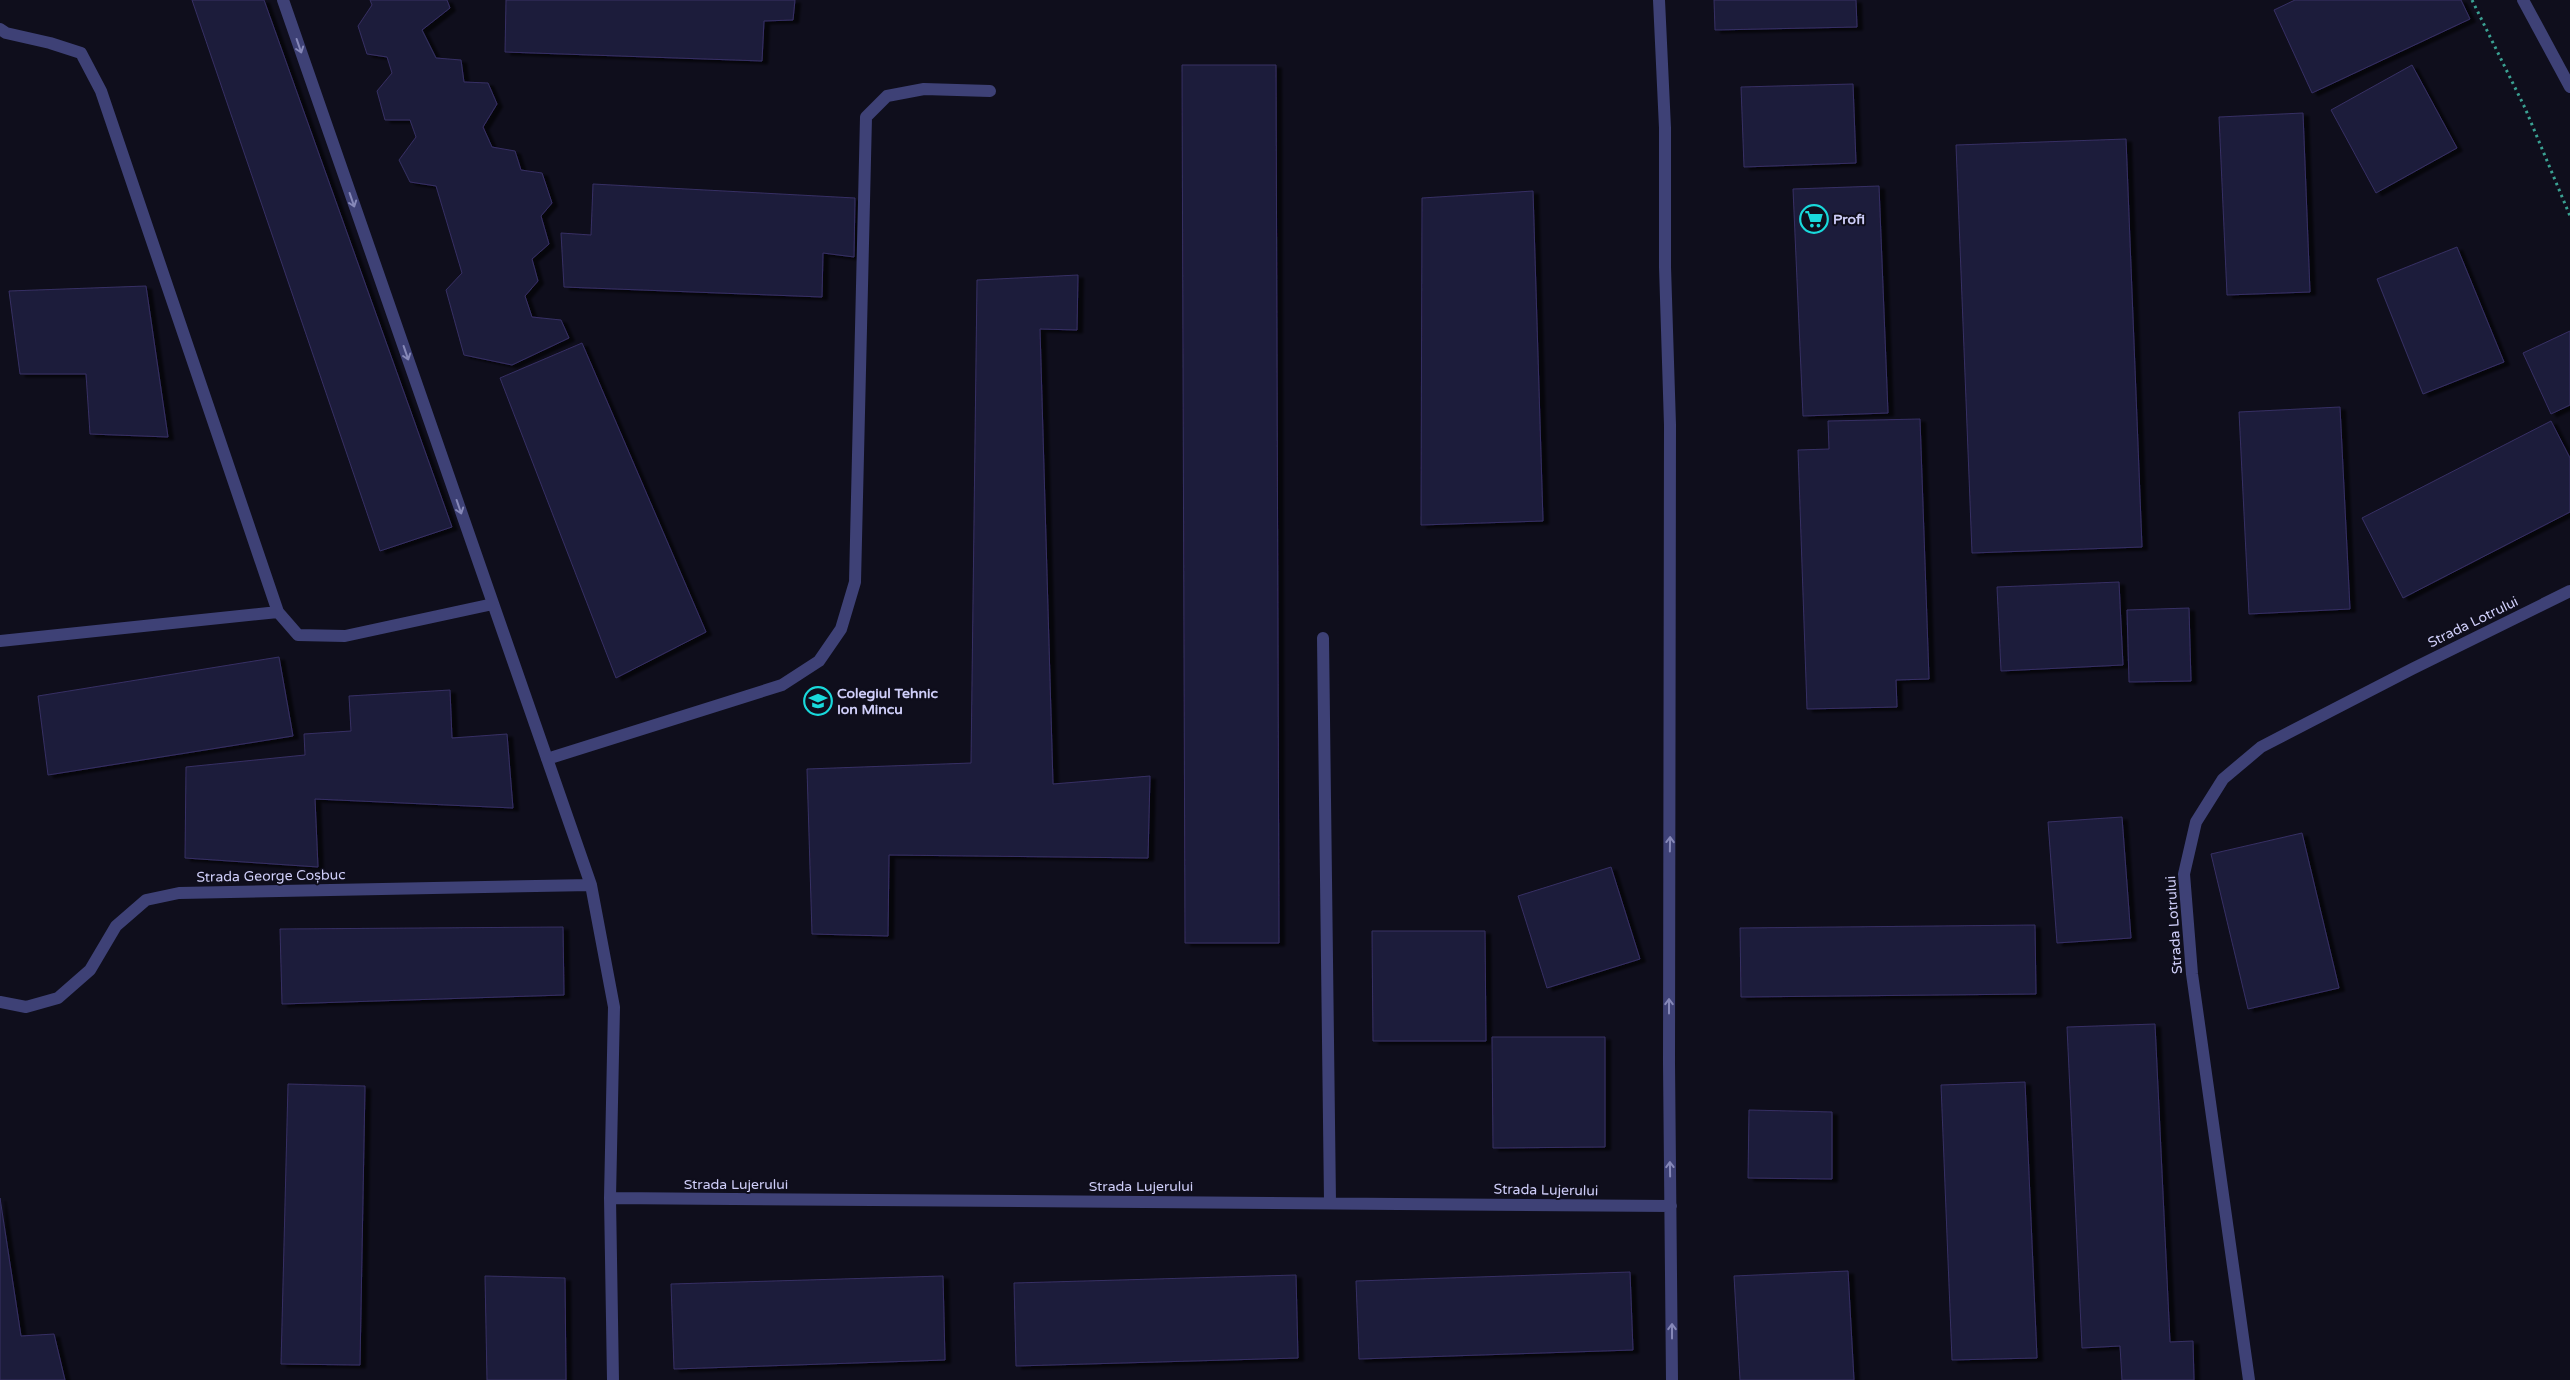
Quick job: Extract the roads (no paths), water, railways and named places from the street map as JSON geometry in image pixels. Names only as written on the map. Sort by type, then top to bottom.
[{"type":"street","points":[[283,0],[591,885],[614,1007],[610,1198],[613,1380]]},
{"type":"street","points":[[1659,0],[1665,128],[1665,267],[1670,425],[1668,1063],[1672,1380]]},
{"type":"street","points":[[2523,0],[2570,87]]},
{"type":"street","points":[[0,29],[6,33],[50,43],[81,53],[101,92],[278,612],[298,635],[345,636],[493,604]]},
{"type":"street","points":[[547,760],[782,686],[819,661],[841,629],[855,582],[866,117],[887,96],[924,89],[990,92]]},
{"type":"street","name":"Strada Lotrului","points":[[2249,1380],[2192,974],[2184,874],[2196,822],[2223,779],[2261,747],[2412,669],[2570,591]]},
{"type":"street","points":[[0,641],[278,612]]},
{"type":"street","points":[[1323,638],[1330,1202]]},
{"type":"street","name":"Strada George Coșbuc","points":[[0,1002],[26,1007],[58,998],[90,970],[116,926],[146,900],[179,893],[591,885]]},
{"type":"street","name":"Strada Lujerului","points":[[610,1198],[1671,1206]]},
{"type":"place","name":"Profi","points":[[1814,219]]},
{"type":"place","name":"Colegiul Tehnic Ion Mincu","points":[[818,701]]}]
